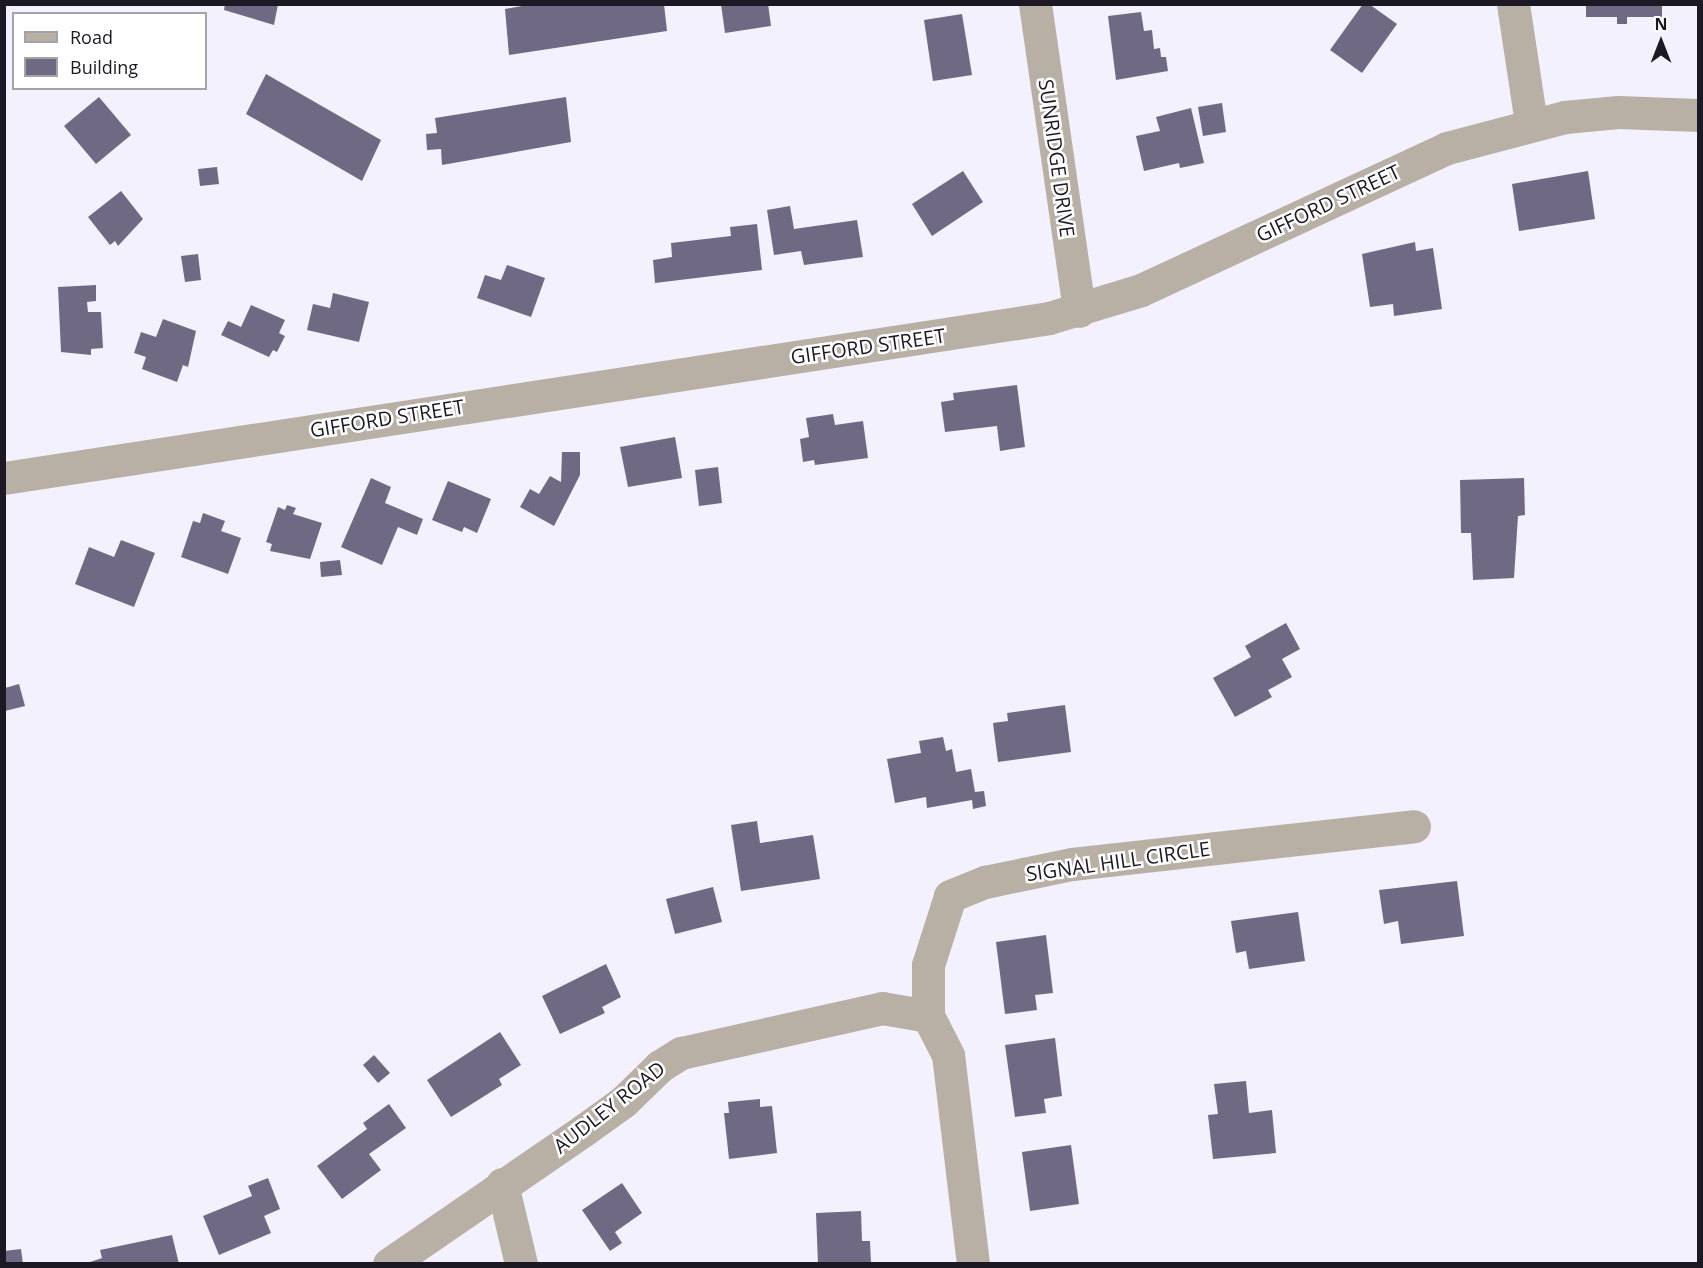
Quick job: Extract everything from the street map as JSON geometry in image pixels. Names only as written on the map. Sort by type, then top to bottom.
[{"type":"street","name":"SUNRIDGE DRIVE","points":[[1035,4],[1079,311]]},
{"type":"street","points":[[1513,4],[1532,123]]},
{"type":"street","name":"GIFFORD STREET","points":[[4,478],[610,382],[989,329],[1079,311],[1161,282],[1447,148],[1532,123],[1618,112],[1698,115]]},
{"type":"street","name":"SIGNAL HILL CIRCLE","points":[[973,1263],[948,1055],[928,1017],[928,965],[950,896],[985,882],[1072,864],[1414,826]]},
{"type":"street","name":"AUDLEY ROAD","points":[[389,1263],[624,1101],[660,1066],[681,1053],[882,1008],[928,1017]]},
{"type":"street","points":[[502,1184],[521,1263]]},
{"type":"building","points":[[225,4],[278,4],[274,25],[224,10]]},
{"type":"building","points":[[533,4],[664,4],[667,31],[509,55],[505,9]]},
{"type":"building","points":[[721,4],[768,4],[771,26],[725,33]]},
{"type":"building","points":[[1363,4],[1369,4],[1397,24],[1362,73],[1330,50]]},
{"type":"building","points":[[1586,4],[1662,4],[1662,17],[1627,17],[1627,24],[1617,24],[1617,17],[1586,17]]},
{"type":"building","points":[[1141,12],[1144,31],[1152,30],[1154,49],[1160,48],[1161,57],[1166,57],[1168,71],[1116,80],[1108,16]]},
{"type":"building","points":[[962,14],[972,75],[933,81],[924,20]]},
{"type":"building","points":[[266,74],[381,140],[362,181],[246,114]]},
{"type":"building","points":[[99,97],[131,135],[96,164],[64,126]]},
{"type":"building","points":[[566,97],[571,142],[442,165],[441,149],[427,150],[426,134],[437,133],[435,118]]},
{"type":"building","points":[[1222,103],[1226,132],[1203,136],[1198,107]]},
{"type":"building","points":[[1191,108],[1204,163],[1180,168],[1179,163],[1144,171],[1136,136],[1160,131],[1156,117]]},
{"type":"building","points":[[217,167],[219,184],[200,186],[198,169]]},
{"type":"building","points":[[963,171],[983,202],[932,236],[912,204]]},
{"type":"building","points":[[1588,171],[1595,219],[1519,231],[1512,184]]},
{"type":"building","points":[[121,191],[143,219],[118,246],[115,241],[110,245],[88,217]]},
{"type":"building","points":[[790,206],[794,229],[857,220],[863,257],[804,265],[801,251],[774,255],[767,210]]},
{"type":"building","points":[[757,224],[762,270],[655,283],[653,260],[672,257],[671,243],[731,236],[730,227]]},
{"type":"building","points":[[1415,242],[1416,251],[1433,248],[1442,309],[1394,316],[1393,304],[1370,307],[1362,254]]},
{"type":"building","points":[[198,254],[201,280],[185,282],[181,256]]},
{"type":"building","points":[[507,265],[545,278],[531,317],[477,298],[485,275],[501,280]]},
{"type":"building","points":[[96,285],[96,301],[87,302],[88,312],[101,312],[103,348],[91,349],[91,355],[61,352],[58,287]]},
{"type":"building","points":[[333,293],[369,302],[359,342],[307,330],[313,304],[330,308]]},
{"type":"building","points":[[251,305],[285,320],[279,333],[285,336],[277,352],[273,350],[269,357],[221,335],[228,321],[241,327]]},
{"type":"building","points":[[163,319],[196,331],[188,367],[183,365],[177,382],[142,369],[146,357],[134,353],[141,332],[156,337]]},
{"type":"building","points":[[1017,385],[1025,447],[1000,451],[997,426],[945,432],[941,402],[954,400],[953,393]]},
{"type":"building","points":[[833,414],[835,425],[863,421],[868,458],[815,465],[814,460],[803,462],[800,439],[809,437],[806,418]]},
{"type":"building","points":[[675,437],[682,478],[628,487],[620,447]]},
{"type":"building","points":[[562,452],[580,452],[580,475],[554,526],[520,507],[530,489],[539,494],[550,476],[561,482]]},
{"type":"building","points":[[718,467],[722,503],[699,506],[695,470]]},
{"type":"building","points":[[371,478],[391,487],[385,503],[423,519],[417,535],[398,527],[382,565],[341,547]]},
{"type":"building","points":[[1524,478],[1525,515],[1518,516],[1514,578],[1473,580],[1471,533],[1461,533],[1460,480]]},
{"type":"building","points":[[448,481],[491,499],[477,533],[464,527],[462,532],[432,520]]},
{"type":"building","points":[[287,505],[296,508],[293,514],[322,523],[310,559],[270,551],[272,544],[266,542],[278,507],[285,510]]},
{"type":"building","points":[[203,513],[225,521],[221,531],[241,538],[228,574],[181,557],[193,521],[200,523]]},
{"type":"building","points":[[121,540],[155,553],[134,607],[75,584],[89,547],[114,557]]},
{"type":"building","points":[[340,560],[342,575],[321,577],[320,562]]},
{"type":"building","points":[[1286,623],[1300,649],[1282,659],[1292,677],[1268,690],[1272,697],[1235,717],[1213,678],[1251,657],[1245,646]]},
{"type":"building","points":[[19,684],[25,706],[5,711],[5,688]]},
{"type":"building","points":[[1065,705],[1071,752],[998,762],[993,723],[1008,721],[1007,713]]},
{"type":"building","points":[[943,737],[946,751],[952,749],[956,772],[971,769],[975,792],[984,791],[986,806],[973,809],[972,800],[927,808],[926,797],[895,803],[887,759],[921,753],[919,741]]},
{"type":"building","points":[[757,821],[760,843],[813,835],[820,879],[741,891],[731,825]]},
{"type":"building","points":[[1457,881],[1464,936],[1401,944],[1398,921],[1384,924],[1379,890]]},
{"type":"building","points":[[713,887],[722,922],[675,934],[666,899]]},
{"type":"building","points":[[1298,912],[1305,961],[1249,969],[1246,951],[1236,953],[1231,921]]},
{"type":"building","points":[[1046,935],[1053,993],[1035,995],[1037,1010],[1005,1014],[996,942]]},
{"type":"building","points":[[606,964],[621,997],[602,1007],[605,1013],[560,1034],[542,996]]},
{"type":"building","points":[[500,1032],[521,1065],[499,1079],[502,1085],[451,1117],[427,1080]]},
{"type":"building","points":[[1055,1038],[1062,1096],[1044,1099],[1046,1113],[1015,1117],[1005,1045]]},
{"type":"building","points":[[374,1055],[390,1073],[378,1083],[363,1065]]},
{"type":"building","points":[[1246,1081],[1249,1113],[1272,1110],[1276,1153],[1213,1159],[1208,1115],[1218,1114],[1214,1084]]},
{"type":"building","points":[[760,1099],[760,1107],[772,1106],[777,1153],[729,1159],[724,1113],[729,1113],[728,1102]]},
{"type":"building","points":[[389,1104],[406,1128],[369,1154],[381,1170],[342,1199],[317,1166],[367,1129],[363,1123]]},
{"type":"building","points":[[1071,1145],[1079,1204],[1030,1211],[1022,1152]]},
{"type":"building","points":[[268,1178],[280,1209],[264,1216],[271,1233],[219,1255],[203,1216],[252,1196],[248,1186]]},
{"type":"building","points":[[622,1183],[642,1213],[615,1232],[622,1243],[610,1251],[582,1210]]},
{"type":"building","points":[[861,1211],[862,1241],[870,1241],[871,1264],[818,1264],[816,1213]]},
{"type":"building","points":[[172,1235],[179,1264],[84,1264],[102,1258],[100,1250]]},
{"type":"building","points":[[21,1249],[23,1264],[4,1264],[4,1251]]}]
